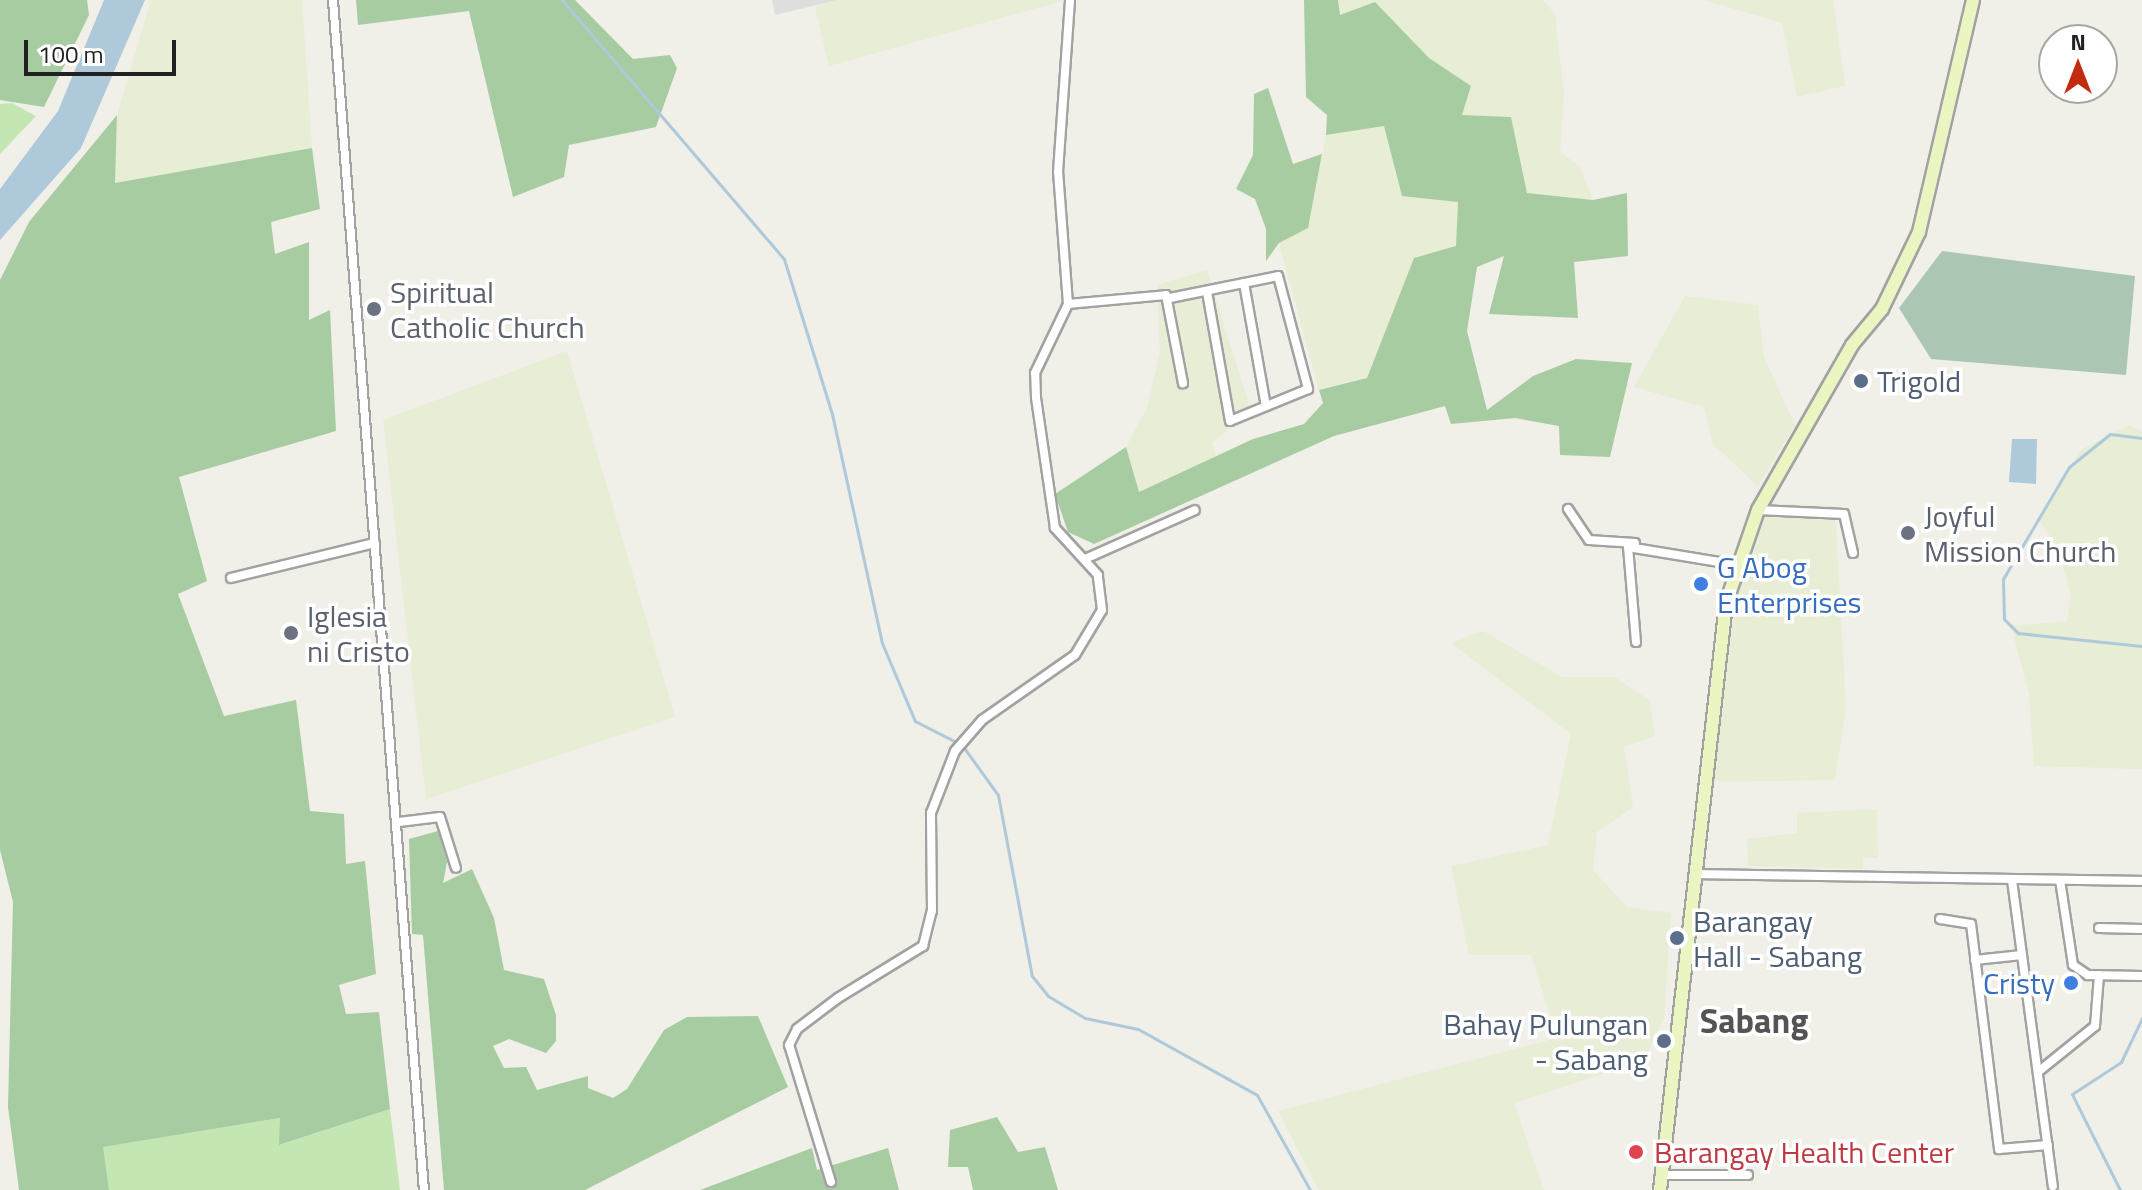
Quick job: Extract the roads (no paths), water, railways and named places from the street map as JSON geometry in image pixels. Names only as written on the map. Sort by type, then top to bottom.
[{"type":"main road","points":[[1660,1190],[1726,603],[1758,510],[1852,345],[1882,309],[1919,232],[1973,0]]},
{"type":"street","points":[[333,0],[399,822],[424,1190]]},
{"type":"street","points":[[831,1182],[789,1045],[797,1029],[838,998],[923,946],[932,911],[931,813],[955,751],[982,720],[1075,655],[1093,631],[1104,593],[1085,559],[1055,528],[1036,397],[1035,373],[1068,304],[1058,172],[1070,0]]},
{"type":"street","points":[[1068,304],[1170,298],[1278,276],[1308,389],[1230,421],[1207,292]]},
{"type":"street","points":[[1244,283],[1266,406]]},
{"type":"street","points":[[1170,298],[1183,383]]},
{"type":"street","points":[[1568,509],[1589,540],[1636,543],[1738,565]]},
{"type":"street","points":[[1085,559],[1195,510]]},
{"type":"street","points":[[1758,510],[1844,514],[1853,553]]},
{"type":"street","points":[[231,578],[375,543]]},
{"type":"street","points":[[1636,543],[1625,555],[1636,642]]},
{"type":"street","points":[[399,822],[440,817],[456,868]]},
{"type":"street","points":[[1695,874],[2142,881]]},
{"type":"street","points":[[2012,880],[2053,1186]]},
{"type":"street","points":[[2060,880],[2073,965],[2099,975],[2142,976]]},
{"type":"street","points":[[1940,919],[1971,924],[1999,1149],[2048,1145]]},
{"type":"street","points":[[2099,928],[2142,929]]},
{"type":"street","points":[[1975,960],[2022,955]]},
{"type":"street","points":[[2038,1072],[2095,1026],[2099,975]]},
{"type":"street","points":[[1662,1175],[1748,1175]]},
{"type":"water","points":[[104,0],[145,0],[81,148],[0,240],[0,189],[58,111]]},
{"type":"water","points":[[2012,439],[2037,439],[2036,484],[2009,482]]},
{"type":"waterway","points":[[562,0],[784,259],[832,414],[882,643],[915,721],[962,745],[998,795],[1032,976],[1048,996],[1085,1018],[1138,1029],[1257,1095],[1310,1190]]},
{"type":"waterway","points":[[2142,438],[2110,434],[2069,467],[2003,579],[2004,619],[2018,633],[2142,646]]},
{"type":"waterway","points":[[2120,1190],[2072,1094],[2121,1062],[2142,1018]]},
{"type":"place","name":"Spiritual Catholic Church","points":[[374,309]]},
{"type":"place","name":"Trigold","points":[[1861,381]]},
{"type":"place","name":"Joyful Mission Church","points":[[1908,533]]},
{"type":"place","name":"G Abog Enterprises","points":[[1701,584]]},
{"type":"place","name":"Iglesia ni Cristo","points":[[291,633]]},
{"type":"place","name":"Barangay Hall - Sabang","points":[[1677,938]]},
{"type":"place","name":"Cristy","points":[[2071,983]]},
{"type":"place","name":"Bahay Pulungan - Sabang","points":[[1664,1041]]},
{"type":"place","name":"Barangay Health Center","points":[[1636,1152]]},
{"type":"district","name":"Sabang","points":[[1754,1021]]}]
